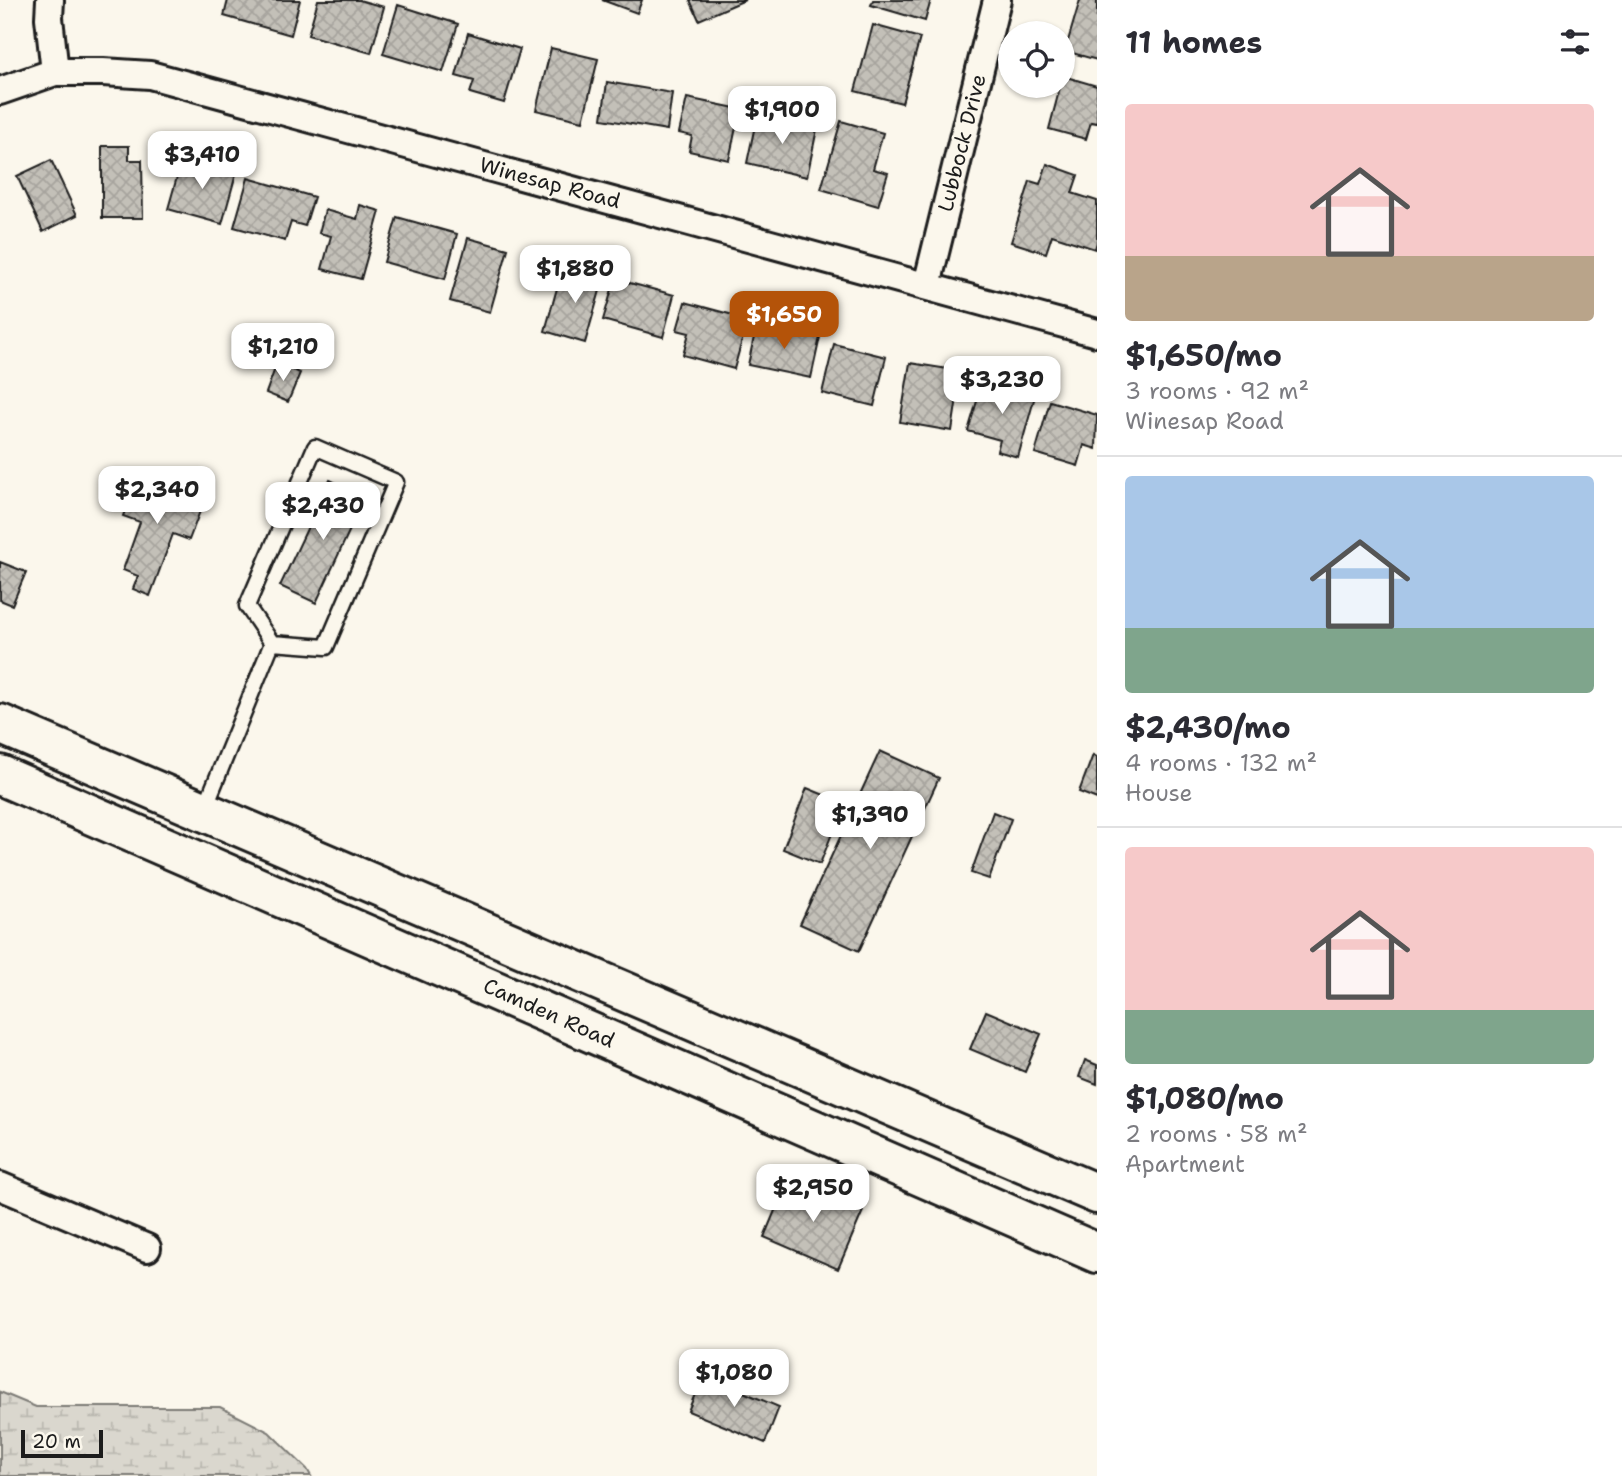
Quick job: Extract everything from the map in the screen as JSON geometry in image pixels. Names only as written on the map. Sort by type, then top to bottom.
[{"type":"main road","points":[[0,724],[1097,1194]]},
{"type":"main road","points":[[0,741],[85,773],[193,807]]},
{"type":"main road","name":"Camden Road","points":[[0,775],[1097,1253]]},
{"type":"main road","points":[[1049,1232],[1097,1220]]},
{"type":"street","points":[[50,0],[49,18],[55,72]]},
{"type":"street","name":"Lubbock Drive","points":[[927,285],[997,0]]},
{"type":"street","name":"Winesap Road","points":[[0,91],[55,72],[150,75],[1097,333]]},
{"type":"street","points":[[0,1186],[147,1248]]},
{"type":"lane","points":[[315,447],[397,482],[326,648],[272,643],[247,606],[315,447]]},
{"type":"lane","points":[[193,807],[272,643]]},
{"type":"green space","points":[[0,1392],[36,1407],[220,1407],[269,1432],[311,1476],[0,1476]]},
{"type":"building","points":[[228,0],[300,0],[291,35],[224,16]]},
{"type":"building","points":[[318,0],[359,0],[384,7],[371,53],[308,35]]},
{"type":"building","points":[[602,0],[642,0],[637,13]]},
{"type":"building","points":[[690,0],[745,0],[699,20]]},
{"type":"building","points":[[873,0],[931,0],[925,21],[871,5]]},
{"type":"building","points":[[1080,0],[1097,0],[1097,60],[1075,54],[1074,21]]},
{"type":"building","points":[[398,5],[458,24],[443,72],[383,54]]},
{"type":"building","points":[[873,25],[920,38],[902,103],[855,91]]},
{"type":"building","points":[[468,33],[520,49],[504,103],[470,93],[474,81],[456,76]]},
{"type":"building","points":[[551,48],[598,59],[583,121],[536,110]]},
{"type":"building","points":[[1075,80],[1097,86],[1097,123],[1091,122],[1086,139],[1049,129],[1057,98],[1075,98]]},
{"type":"building","points":[[607,82],[672,93],[667,130],[602,119]]},
{"type":"building","points":[[687,98],[740,109],[729,160],[689,151],[692,136],[679,133]]},
{"type":"building","points":[[757,116],[817,129],[807,177],[747,163]]},
{"type":"building","points":[[841,121],[883,133],[873,169],[888,173],[878,206],[821,189]]},
{"type":"building","points":[[102,146],[129,146],[129,160],[142,160],[143,218],[102,218]]},
{"type":"building","points":[[182,159],[236,174],[222,224],[168,209]]},
{"type":"building","points":[[51,160],[77,215],[43,232],[17,176]]},
{"type":"building","points":[[1047,164],[1078,175],[1072,193],[1097,201],[1095,249],[1052,235],[1046,253],[1011,242],[1030,181],[1040,184]]},
{"type":"building","points":[[248,178],[314,197],[305,226],[291,222],[285,241],[234,227]]},
{"type":"building","points":[[360,205],[380,211],[361,279],[322,269],[331,236],[319,233],[325,210],[357,219]]},
{"type":"building","points":[[397,217],[457,234],[445,279],[384,262]]},
{"type":"building","points":[[468,238],[508,249],[490,312],[450,301]]},
{"type":"building","points":[[586,267],[605,273],[585,343],[545,331],[561,274],[582,280]]},
{"type":"building","points":[[615,279],[674,295],[663,337],[603,320]]},
{"type":"building","points":[[685,302],[748,319],[734,369],[683,355],[689,333],[677,330]]},
{"type":"building","points":[[757,323],[820,337],[811,378],[748,365]]},
{"type":"building","points":[[834,344],[886,357],[874,406],[822,393]]},
{"type":"building","points":[[277,363],[300,373],[288,402],[266,393]]},
{"type":"building","points":[[910,363],[961,371],[952,431],[900,422]]},
{"type":"building","points":[[983,381],[1035,396],[1018,457],[997,451],[1000,440],[968,431]]},
{"type":"building","points":[[1050,401],[1097,415],[1096,449],[1084,445],[1078,466],[1035,453]]},
{"type":"building","points":[[139,473],[205,498],[189,540],[173,534],[150,596],[133,589],[138,576],[123,570],[140,522],[123,516]]},
{"type":"building","points":[[330,480],[365,497],[316,603],[280,586]]},
{"type":"building","points":[[0,562],[26,572],[12,605],[0,600]]},
{"type":"building","points":[[880,751],[939,778],[859,951],[800,924]]},
{"type":"building","points":[[1093,755],[1097,757],[1097,799],[1079,792]]},
{"type":"building","points":[[807,788],[844,803],[820,864],[783,849]]},
{"type":"building","points":[[993,812],[1011,819],[989,879],[971,873]]},
{"type":"building","points":[[986,1011],[1041,1034],[1025,1072],[970,1049]]},
{"type":"building","points":[[1085,1060],[1097,1065],[1097,1084],[1079,1077]]},
{"type":"building","points":[[788,1179],[863,1211],[838,1269],[764,1237]]},
{"type":"building","points":[[703,1375],[779,1407],[765,1443],[688,1411]]}]
